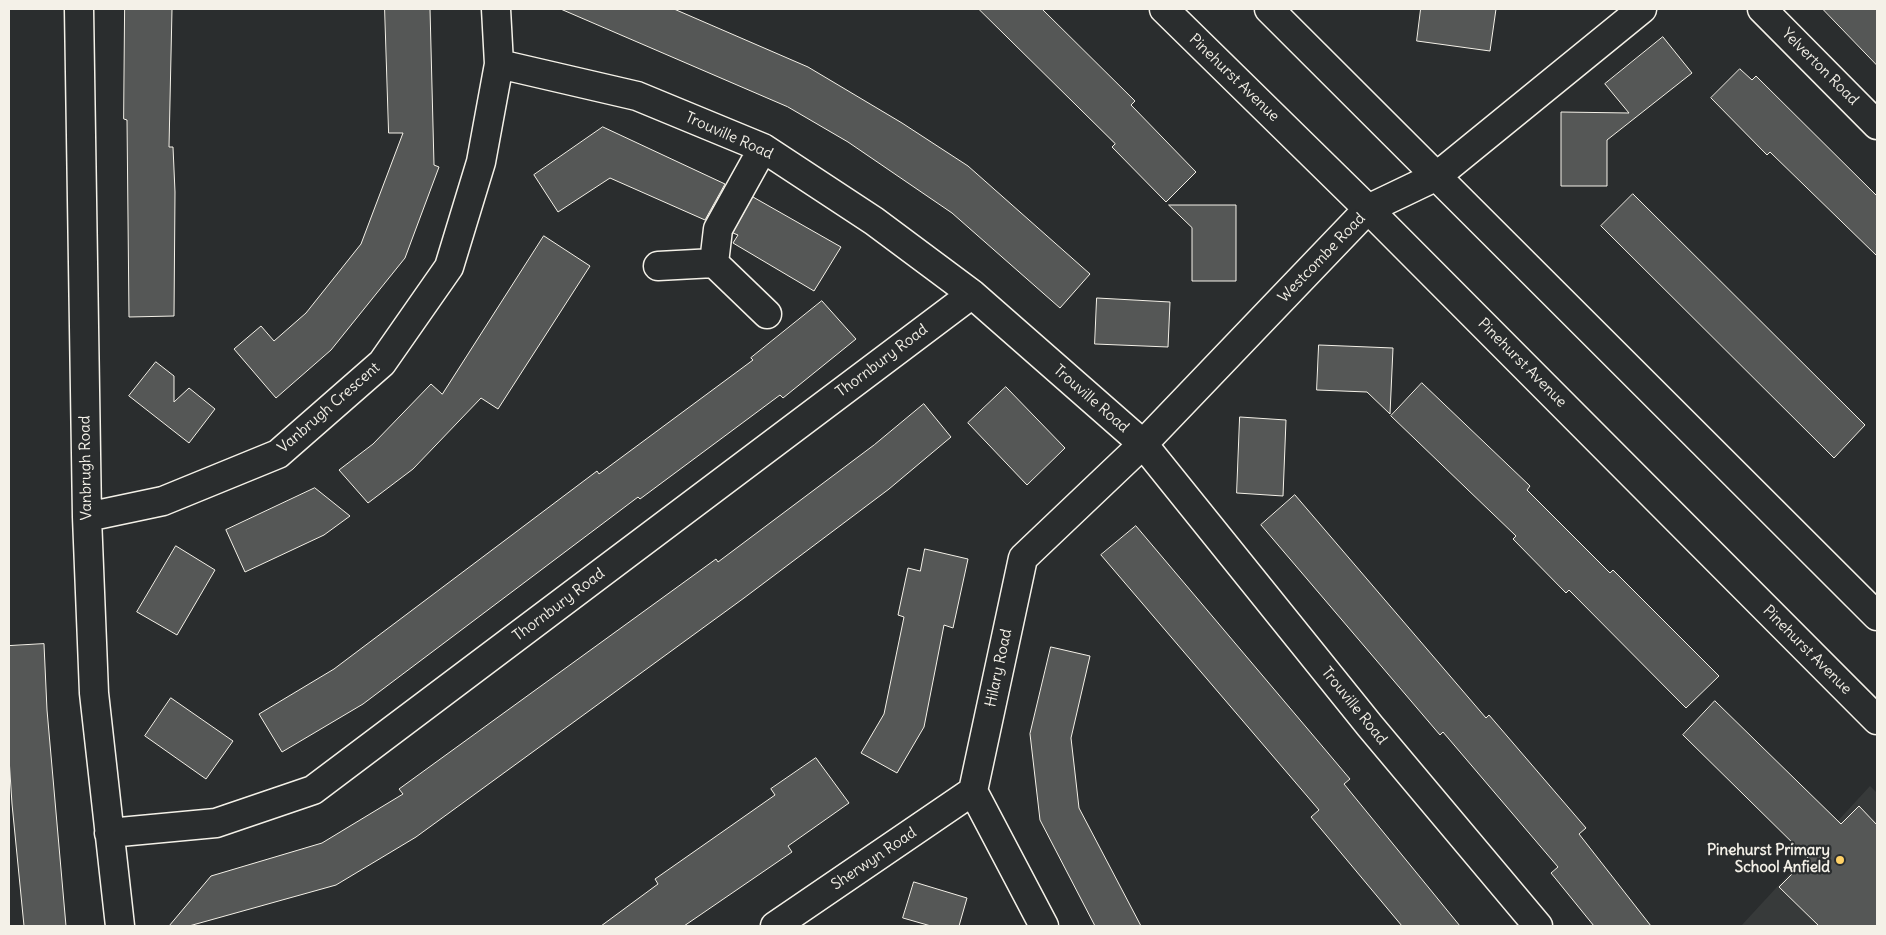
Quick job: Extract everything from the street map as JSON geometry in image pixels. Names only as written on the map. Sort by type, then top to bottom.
[{"type":"street","name":"Vanbrugh Road","points":[[79,9],[86,517],[94,693],[120,926]]},
{"type":"street","name":"Vanbrugh Crescent","points":[[86,517],[163,501],[278,454],[382,363],[448,266],[481,162],[499,64],[496,9]]},
{"type":"street","name":"Pinehurst Avenue","points":[[1164,9],[1368,209],[1877,720]]},
{"type":"street","points":[[1269,9],[1877,616]]},
{"type":"street","name":"Westcombe Road","points":[[1143,444],[1368,209],[1437,176],[1642,9]]},
{"type":"street","name":"Yelverton Road","points":[[1762,9],[1877,125]]},
{"type":"street","name":"Trouville Road","points":[[499,64],[637,96],[763,148],[874,221],[972,294],[1143,444],[1370,726],[1538,926]]},
{"type":"street","points":[[714,263],[718,229],[763,148]]},
{"type":"street","points":[[658,266],[714,263],[767,314]]},
{"type":"street","name":"Thornbury Road","points":[[109,833],[216,823],[313,790],[972,294]]},
{"type":"street","name":"Hilary Road","points":[[973,791],[1023,558],[1143,444]]},
{"type":"street","points":[[973,791],[1044,926]]},
{"type":"street","name":"Sherwyn Road","points":[[775,926],[973,791]]},
{"type":"shaded area","name":"Pinehurst Primary School Anfield","points":[[1870,786],[1877,793],[1877,926],[1741,926]]},
{"type":"building","points":[[125,9],[172,9],[169,147],[173,147],[175,192],[174,316],[129,317],[127,120],[124,119]]},
{"type":"building","points":[[385,9],[430,9],[434,165],[439,167],[405,258],[331,350],[276,398],[234,349],[261,326],[274,341],[306,313],[361,244],[403,133],[389,133]]},
{"type":"building","points":[[561,9],[674,9],[808,67],[902,123],[968,166],[1090,274],[1060,308],[952,213],[848,142],[788,107]]},
{"type":"building","points":[[979,9],[1042,9],[1135,101],[1131,105],[1196,172],[1166,202],[1112,147],[1115,144]]},
{"type":"building","points":[[1421,9],[1496,9],[1490,51],[1417,41]]},
{"type":"building","points":[[1823,9],[1877,9],[1877,65]]},
{"type":"building","points":[[1663,37],[1692,73],[1607,140],[1607,186],[1561,186],[1561,112],[1629,113],[1605,84]]},
{"type":"building","points":[[1740,69],[1752,80],[1756,76],[1877,196],[1877,256],[1770,152],[1767,155],[1711,98]]},
{"type":"building","points":[[603,127],[725,184],[705,220],[610,178],[558,212],[534,175]]},
{"type":"building","points":[[1633,194],[1865,425],[1834,458],[1601,226]]},
{"type":"building","points":[[753,197],[841,247],[814,291],[733,243],[738,235],[733,233]]},
{"type":"building","points":[[1169,205],[1236,205],[1236,281],[1192,281],[1192,228]]},
{"type":"building","points":[[544,236],[590,266],[498,409],[481,398],[413,469],[368,503],[339,470],[373,444],[431,384],[442,394]]},
{"type":"building","points":[[1097,298],[1170,302],[1168,347],[1095,344]]},
{"type":"building","points":[[822,301],[856,339],[783,398],[780,395],[640,499],[638,497],[363,704],[282,752],[259,714],[334,669],[597,471],[599,474],[753,360],[751,358]]},
{"type":"building","points":[[1319,345],[1393,348],[1390,414],[1367,392],[1317,390]]},
{"type":"building","points":[[156,362],[174,376],[174,402],[189,388],[215,409],[189,443],[129,396]]},
{"type":"building","points":[[1422,383],[1530,486],[1527,490],[1610,573],[1613,570],[1719,676],[1686,708],[1569,590],[1566,593],[1513,539],[1516,536],[1391,416]]},
{"type":"building","points":[[1006,387],[1065,448],[1027,485],[968,423]]},
{"type":"building","points":[[924,404],[951,437],[889,489],[744,598],[416,837],[336,885],[189,926],[169,926],[211,876],[322,843],[403,794],[399,789],[716,559],[718,562],[874,445]]},
{"type":"building","points":[[1240,417],[1286,420],[1283,496],[1237,493]]},
{"type":"building","points":[[315,488],[350,516],[324,535],[245,572],[226,530]]},
{"type":"building","points":[[1295,495],[1486,718],[1489,715],[1586,828],[1579,834],[1651,926],[1594,926],[1551,873],[1558,867],[1443,732],[1440,735],[1261,525]]},
{"type":"building","points":[[1136,526],[1350,779],[1344,784],[1460,926],[1402,926],[1311,817],[1319,810],[1101,555]]},
{"type":"building","points":[[176,546],[215,570],[177,635],[137,612]]},
{"type":"building","points":[[925,549],[968,559],[953,628],[944,625],[924,727],[897,773],[861,753],[884,714],[904,617],[898,615],[908,568],[920,571]]},
{"type":"building","points":[[44,644],[47,710],[66,926],[24,926],[12,804],[9,758],[9,646]]},
{"type":"building","points":[[1051,647],[1090,656],[1071,738],[1079,808],[1141,926],[1095,926],[1040,820],[1030,734]]},
{"type":"building","points":[[171,698],[233,741],[206,779],[145,736]]},
{"type":"building","points":[[1715,701],[1841,824],[1859,806],[1877,825],[1877,926],[1819,926],[1779,887],[1808,858],[1683,735]]},
{"type":"building","points":[[816,758],[849,803],[788,846],[792,852],[684,926],[601,926],[658,884],[655,879],[775,795],[771,789]]},
{"type":"building","points":[[914,882],[967,898],[959,926],[931,926],[903,918]]},
{"type":"place","name":"Pinehurst Primary School Anfield","points":[[1840,860]]}]
